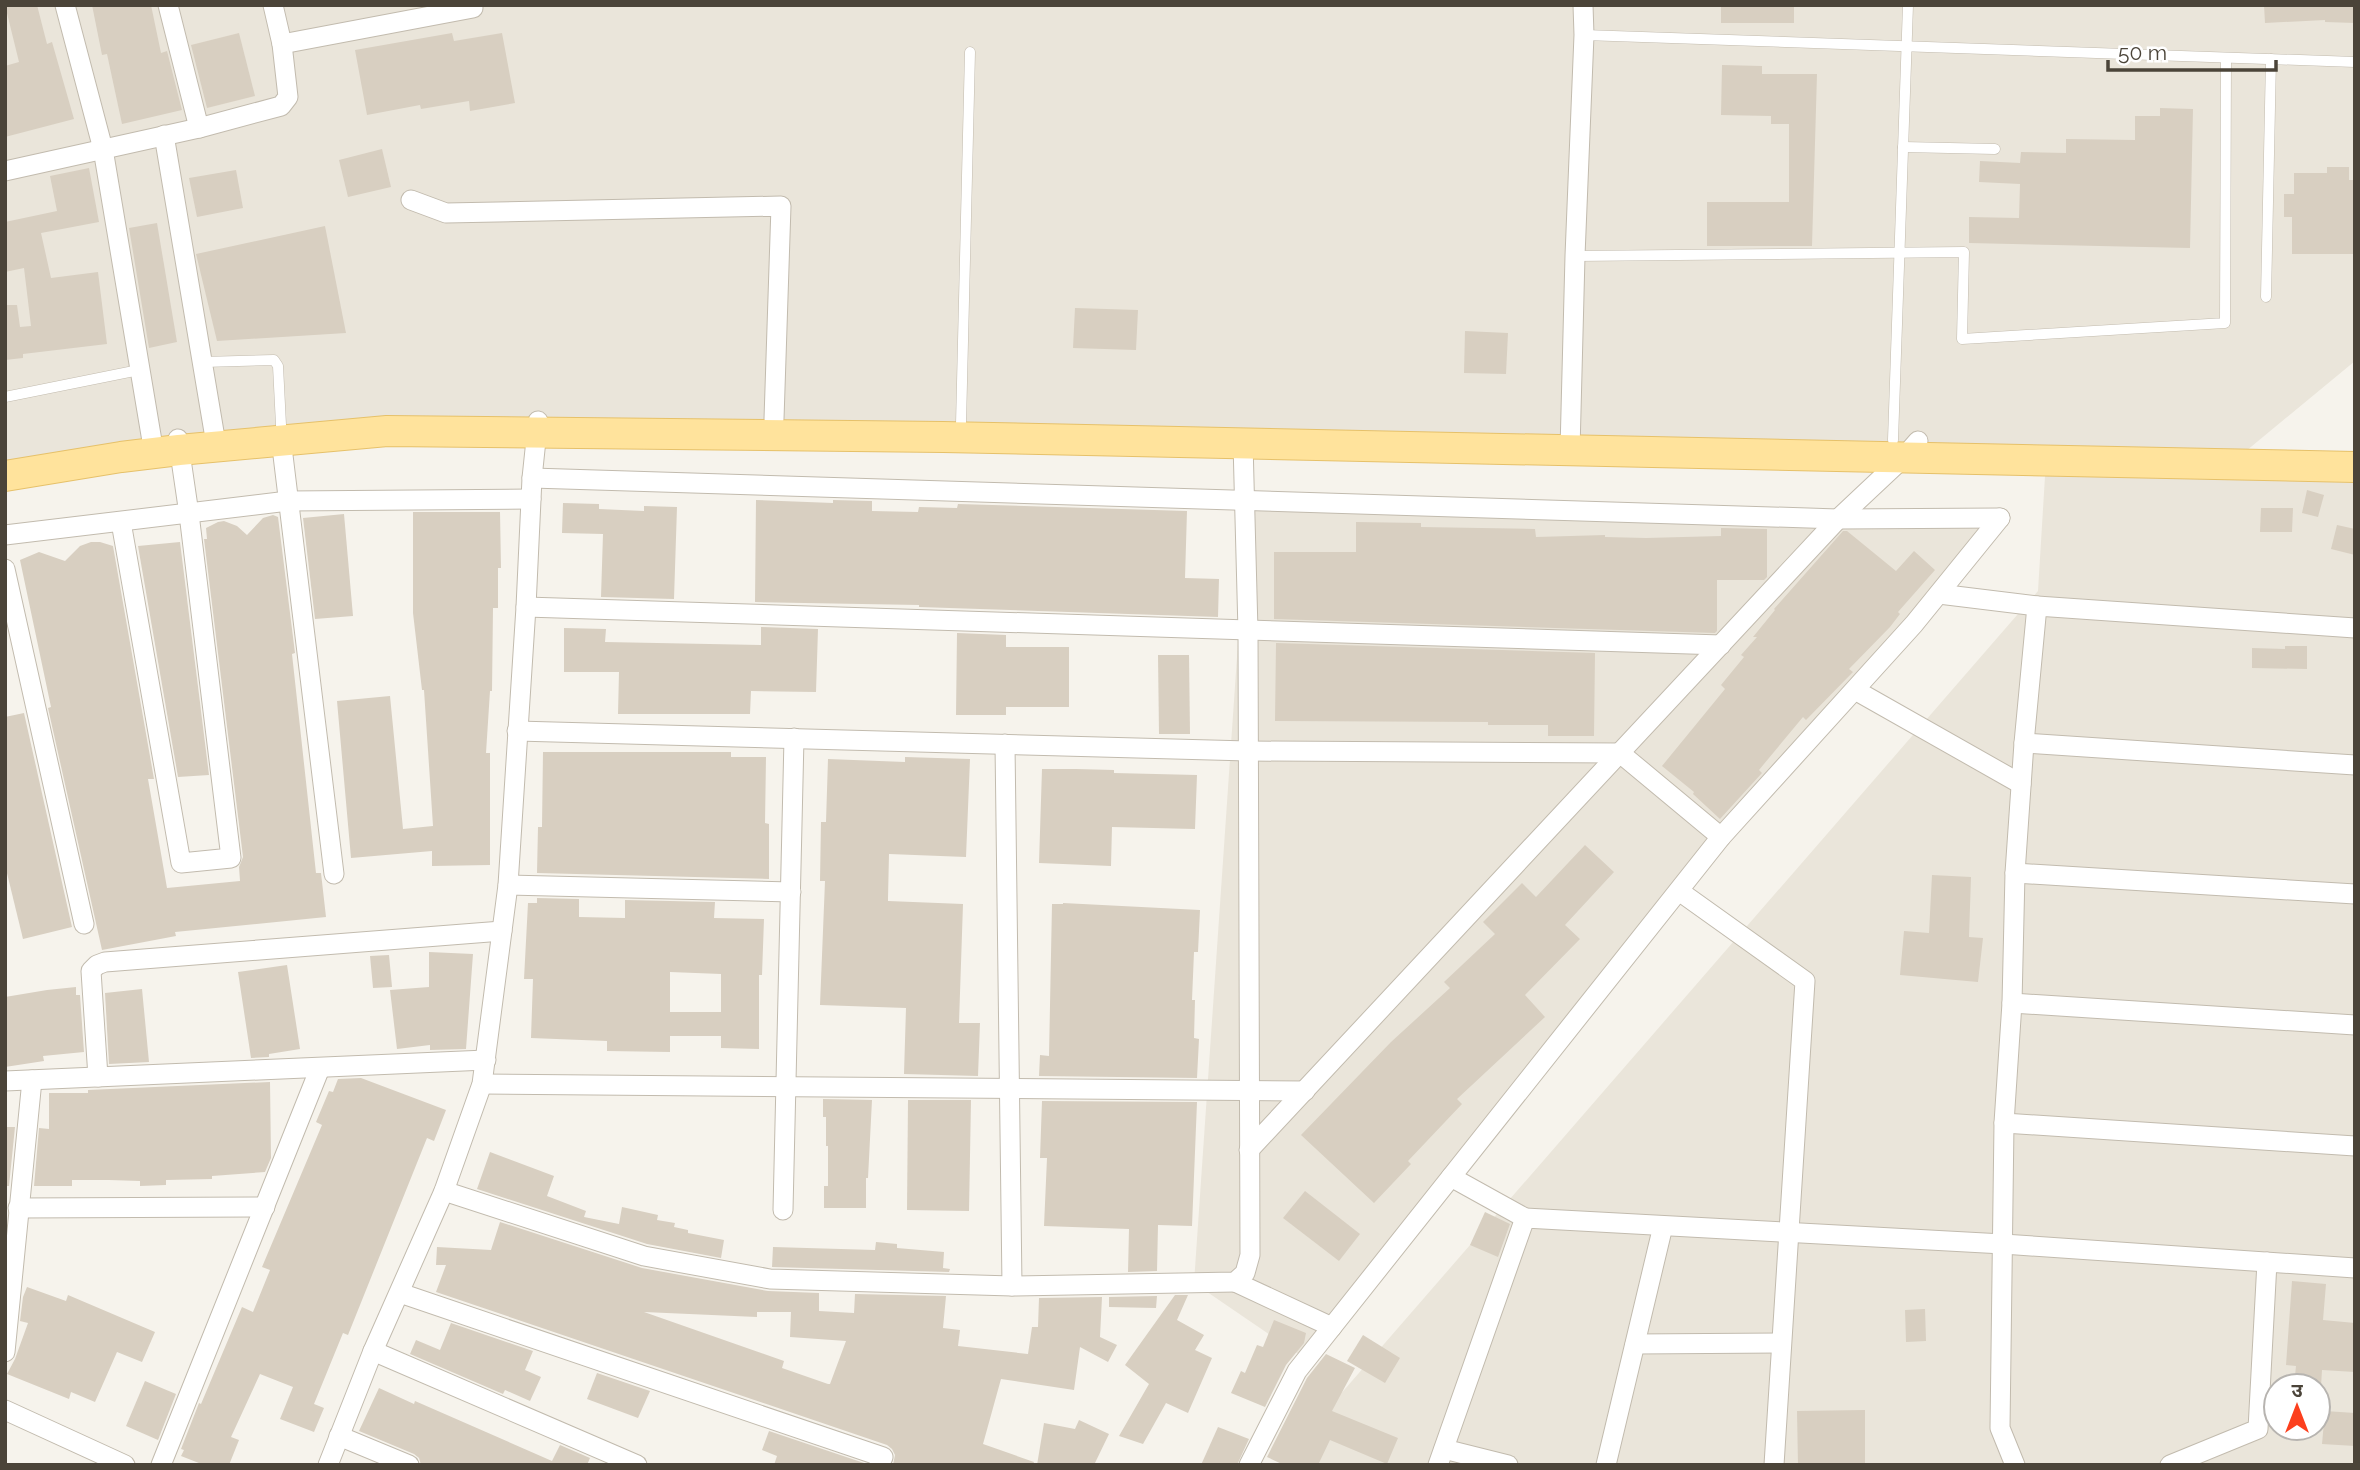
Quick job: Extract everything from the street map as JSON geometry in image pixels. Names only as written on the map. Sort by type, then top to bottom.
[{"type":"main road","points":[[5,476],[214,432],[387,431],[774,419],[1570,444]]},
{"type":"main road","points":[[537,426],[1243,443],[1905,446],[2355,454]]},
{"type":"main road","points":[[5,460],[281,432]]},
{"type":"main road","points":[[1905,446],[2355,467]]},
{"type":"street","points":[[65,5],[103,149],[139,370],[189,514],[231,858],[181,863],[121,522]]},
{"type":"street","points":[[168,5],[199,128]]},
{"type":"street","points":[[5,171],[199,128],[281,106],[288,97],[282,44],[273,5]]},
{"type":"street","points":[[1570,444],[1583,5]]},
{"type":"street","points":[[282,44],[473,8]]},
{"type":"street","points":[[164,135],[214,432]]},
{"type":"street","points":[[411,200],[446,213],[781,206],[774,419]]},
{"type":"street","points":[[328,1465],[373,1351],[444,1191],[482,1084],[508,885],[537,426]]},
{"type":"street","points":[[281,432],[334,874]]},
{"type":"street","points":[[1235,1282],[1245,1273],[1250,1255],[1248,631],[1243,443]]},
{"type":"street","points":[[1249,1150],[1905,446]]},
{"type":"street","points":[[532,478],[1838,519],[2000,517],[1914,625],[1721,837],[1297,1371],[1249,1465]]},
{"type":"street","points":[[5,535],[288,501],[531,499]]},
{"type":"street","points":[[5,569],[84,924]]},
{"type":"street","points":[[1939,594],[2037,606],[2355,628]]},
{"type":"street","points":[[2015,1465],[2000,1428],[2004,1123],[2012,1003],[2015,873],[2037,606]]},
{"type":"street","points":[[526,607],[1721,645]]},
{"type":"street","points":[[1855,690],[2021,784]]},
{"type":"street","points":[[517,731],[1248,751],[1620,753],[1721,837]]},
{"type":"street","points":[[783,1210],[794,738]]},
{"type":"street","points":[[2024,743],[2355,765]]},
{"type":"street","points":[[1005,744],[1012,1286]]},
{"type":"street","points":[[2015,873],[2355,894]]},
{"type":"street","points":[[508,885],[790,892]]},
{"type":"street","points":[[1679,891],[1805,981],[1774,1465]]},
{"type":"street","points":[[98,1077],[90,971],[105,962],[502,931]]},
{"type":"street","points":[[2012,1003],[2355,1025]]},
{"type":"street","points":[[5,1081],[486,1060]]},
{"type":"street","points":[[162,1465],[320,1068]]},
{"type":"street","points":[[5,1352],[32,1080]]},
{"type":"street","points":[[482,1084],[1305,1091]]},
{"type":"street","points":[[2004,1123],[2355,1146]]},
{"type":"street","points":[[1451,1177],[1524,1218],[2003,1244],[2355,1268]]},
{"type":"street","points":[[444,1191],[644,1256],[770,1279],[1012,1286],[1235,1282],[1332,1327]]},
{"type":"street","points":[[19,1208],[265,1207]]},
{"type":"street","points":[[1508,1465],[1441,1457],[1524,1218]]},
{"type":"street","points":[[1606,1465],[1663,1226]]},
{"type":"street","points":[[2170,1465],[2259,1429],[2267,1262]]},
{"type":"street","points":[[400,1293],[883,1457],[879,1465]]},
{"type":"street","points":[[1635,1344],[1780,1343]]},
{"type":"street","points":[[373,1351],[637,1465]]},
{"type":"street","points":[[5,1410],[125,1465]]},
{"type":"street","points":[[339,1436],[409,1465]]},
{"type":"lane","points":[[1905,446],[1899,253],[1908,5]]},
{"type":"lane","points":[[1584,35],[2355,62]]},
{"type":"lane","points":[[961,424],[970,52]]},
{"type":"lane","points":[[1575,256],[1964,252],[1962,339],[2225,323],[2226,58]]},
{"type":"lane","points":[[2266,297],[2271,59]]},
{"type":"lane","points":[[1903,146],[1995,149]]},
{"type":"lane","points":[[203,362],[274,360],[278,366],[281,432]]},
{"type":"lane","points":[[5,397],[139,370]]},
{"type":"shaded area","points":[[5,5],[2355,5],[2355,361],[2246,451],[384,416],[387,430],[5,491]]},
{"type":"shaded area","points":[[2046,460],[2355,481],[2355,1465],[1279,1465],[2038,591]]},
{"type":"shaded area","points":[[1248,497],[1998,518],[1304,1358],[1194,1283]]},
{"type":"building","points":[[5,5],[37,5],[47,44],[52,42],[74,119],[5,137],[5,66],[19,62]]},
{"type":"building","points":[[92,5],[151,5],[161,53],[167,51],[182,110],[122,124],[107,54],[102,55]]},
{"type":"building","points":[[1721,5],[1794,5],[1794,23],[1721,23]]},
{"type":"building","points":[[2264,5],[2355,5],[2355,23],[2325,20],[2265,23]]},
{"type":"building","points":[[239,33],[255,96],[207,108],[191,45]]},
{"type":"building","points":[[452,33],[454,41],[502,33],[515,103],[470,111],[469,101],[421,109],[420,105],[367,115],[355,50]]},
{"type":"building","points":[[1722,65],[1762,66],[1762,74],[1817,74],[1812,246],[1707,246],[1707,202],[1789,202],[1789,124],[1771,124],[1771,116],[1721,115]]},
{"type":"building","points":[[2160,108],[2193,109],[2190,248],[1969,243],[1969,217],[2019,218],[2020,184],[1979,182],[1980,161],[2020,163],[2021,152],[2066,153],[2066,139],[2135,140],[2135,116],[2160,116]]},
{"type":"building","points":[[382,149],[391,187],[348,197],[339,160]]},
{"type":"building","points":[[2327,167],[2349,167],[2349,180],[2355,180],[2355,254],[2292,254],[2292,217],[2284,217],[2284,194],[2294,194],[2294,173],[2327,173]]},
{"type":"building","points":[[89,168],[99,222],[41,233],[51,278],[98,272],[107,344],[23,354],[23,358],[5,360],[5,305],[17,305],[20,327],[31,326],[24,268],[5,272],[5,222],[57,211],[50,176]]},
{"type":"building","points":[[236,170],[243,208],[197,217],[189,178]]},
{"type":"building","points":[[157,223],[177,342],[149,348],[129,228]]},
{"type":"building","points":[[325,226],[346,333],[217,341],[196,254]]},
{"type":"building","points":[[1075,308],[1138,310],[1136,350],[1073,348]]},
{"type":"building","points":[[1465,331],[1508,333],[1506,374],[1464,373]]},
{"type":"building","points":[[2307,490],[2324,495],[2318,517],[2302,513]]},
{"type":"building","points":[[756,500],[833,503],[833,500],[872,501],[872,511],[918,512],[919,507],[957,508],[958,504],[1187,511],[1185,578],[1219,579],[1218,617],[919,605],[755,602]]},
{"type":"building","points":[[563,503],[599,504],[599,509],[644,511],[644,506],[677,507],[674,599],[601,597],[603,534],[562,533]]},
{"type":"building","points":[[2261,508],[2293,508],[2292,532],[2260,532]]},
{"type":"building","points":[[413,512],[500,512],[501,568],[498,568],[498,608],[493,608],[492,691],[486,753],[490,753],[490,865],[432,866],[432,851],[351,858],[337,701],[390,696],[403,829],[433,826],[424,690],[413,613]]},
{"type":"building","points":[[344,514],[353,616],[315,619],[303,518]]},
{"type":"building","points":[[273,515],[278,517],[295,653],[292,654],[316,873],[321,873],[326,917],[175,932],[176,936],[102,950],[48,708],[51,707],[20,560],[39,552],[65,561],[80,546],[91,542],[113,546],[154,779],[148,779],[167,888],[240,881],[239,867],[243,857],[204,539],[207,539],[206,528],[218,522],[224,521],[237,526],[247,535],[263,518]]},
{"type":"building","points":[[1356,522],[1421,523],[1421,527],[1535,529],[1536,537],[1721,536],[1721,528],[1767,529],[1767,577],[1764,580],[1717,580],[1715,633],[1274,619],[1274,552],[1356,552]]},
{"type":"building","points":[[2337,525],[2355,529],[2355,555],[2331,549]]},
{"type":"building","points":[[1843,531],[1847,531],[1896,571],[1914,551],[1935,570],[1898,612],[1900,614],[1890,627],[1849,669],[1853,672],[1806,720],[1803,717],[1759,770],[1762,773],[1720,819],[1693,794],[1694,792],[1662,766],[1725,689],[1721,685],[1744,657],[1741,655],[1757,637],[1753,637],[1774,609]]},
{"type":"building","points":[[180,542],[209,775],[178,777],[138,546]]},
{"type":"building","points":[[761,627],[818,629],[816,692],[751,691],[750,714],[618,714],[619,672],[564,672],[564,628],[606,629],[605,642],[761,645]]},
{"type":"building","points":[[957,633],[1006,635],[1006,647],[1069,647],[1069,707],[1006,707],[1006,715],[956,715]]},
{"type":"building","points":[[1276,643],[1595,653],[1594,736],[1548,736],[1548,725],[1488,725],[1488,722],[1275,721]]},
{"type":"building","points":[[2285,646],[2307,646],[2307,669],[2252,668],[2252,648],[2285,649]]},
{"type":"building","points":[[1158,655],[1189,655],[1190,734],[1159,734]]},
{"type":"building","points":[[24,713],[72,927],[23,939],[5,865],[5,717]]},
{"type":"building","points":[[543,752],[731,752],[731,757],[766,757],[765,823],[769,824],[769,879],[537,873],[538,827],[542,827]]},
{"type":"building","points":[[905,757],[970,759],[966,857],[889,854],[888,901],[963,904],[959,1023],[980,1023],[978,1076],[904,1074],[906,1008],[820,1005],[825,881],[820,881],[821,822],[826,822],[828,759],[905,762]]},
{"type":"building","points":[[1042,769],[1197,775],[1195,829],[1112,827],[1111,866],[1039,863]]},
{"type":"building","points":[[1585,845],[1614,872],[1565,925],[1580,939],[1525,995],[1545,1017],[1457,1099],[1462,1104],[1408,1161],[1411,1164],[1374,1203],[1301,1135],[1391,1042],[1450,988],[1444,982],[1495,934],[1483,922],[1522,883],[1536,897]]},
{"type":"building","points":[[1932,875],[1971,877],[1969,937],[1983,938],[1978,982],[1900,975],[1904,931],[1929,933]]},
{"type":"building","points":[[537,898],[579,899],[579,917],[625,918],[625,900],[715,902],[714,918],[764,919],[762,975],[759,975],[759,1049],[721,1048],[721,1036],[670,1036],[670,1052],[607,1051],[607,1041],[531,1038],[533,979],[524,979],[528,903],[537,903]],"holes":[[[670,972],[721,974],[721,1012],[670,1012]]]},
{"type":"building","points":[[1052,904],[1200,910],[1198,952],[1194,952],[1192,1000],[1195,1000],[1194,1038],[1199,1039],[1197,1078],[1039,1076],[1040,1055],[1049,1056]]},
{"type":"building","points":[[429,952],[473,954],[466,1049],[430,1050],[430,1045],[397,1049],[390,990],[429,987]]},
{"type":"building","points":[[389,955],[392,987],[373,988],[370,956]]},
{"type":"building","points":[[287,965],[300,1049],[269,1054],[269,1057],[251,1058],[238,972]]},
{"type":"building","points":[[76,987],[76,995],[80,995],[84,1052],[43,1056],[44,1061],[5,1067],[5,997]]},
{"type":"building","points":[[142,989],[149,1062],[109,1064],[105,993]]},
{"type":"building","points":[[361,1078],[446,1110],[434,1141],[427,1138],[348,1335],[343,1333],[314,1404],[324,1408],[314,1432],[280,1419],[293,1387],[260,1374],[231,1437],[239,1440],[229,1465],[204,1465],[181,1456],[184,1450],[181,1449],[199,1403],[201,1404],[242,1307],[253,1312],[270,1270],[262,1267],[322,1125],[316,1122],[329,1091],[333,1092],[338,1079]]},
{"type":"building","points":[[270,1082],[271,1158],[265,1172],[212,1176],[212,1179],[166,1180],[166,1185],[140,1186],[140,1181],[72,1180],[72,1186],[34,1186],[39,1128],[49,1129],[49,1093]]},
{"type":"building","points":[[823,1099],[872,1100],[866,1208],[824,1208],[824,1186],[828,1186],[828,1146]]},
{"type":"building","points":[[908,1100],[971,1100],[969,1211],[907,1210]]},
{"type":"building","points":[[1042,1101],[1197,1102],[1192,1226],[1158,1225],[1157,1271],[1128,1272],[1129,1229],[1044,1226],[1047,1158],[1040,1158]]},
{"type":"building","points":[[5,1127],[15,1127],[9,1186],[5,1186]]},
{"type":"building","points":[[490,1152],[554,1176],[547,1196],[586,1211],[584,1217],[619,1224],[622,1207],[658,1215],[657,1220],[675,1223],[674,1227],[688,1230],[688,1233],[724,1240],[721,1258],[647,1244],[477,1189]]},
{"type":"building","points":[[1305,1191],[1360,1234],[1339,1261],[1283,1218]]},
{"type":"building","points":[[1485,1212],[1510,1224],[1498,1257],[1470,1245]]},
{"type":"building","points":[[500,1222],[642,1268],[768,1291],[819,1293],[819,1311],[854,1313],[855,1294],[946,1296],[943,1328],[960,1330],[958,1346],[1028,1354],[1032,1327],[1038,1327],[1039,1298],[1102,1297],[1100,1337],[1117,1345],[1108,1362],[1080,1347],[1074,1390],[1001,1379],[983,1444],[1034,1462],[1033,1465],[893,1465],[895,1455],[887,1445],[436,1292],[446,1265],[436,1265],[437,1247],[491,1250]],"holes":[[[644,1312],[757,1317],[757,1312],[791,1312],[790,1337],[846,1341],[830,1384],[782,1368],[784,1361]]]},
{"type":"building","points":[[876,1242],[897,1244],[897,1248],[944,1252],[943,1268],[950,1269],[949,1272],[772,1267],[773,1247],[875,1250]]},
{"type":"building","points":[[2292,1281],[2326,1284],[2323,1320],[2355,1323],[2355,1372],[2295,1372],[2296,1366],[2286,1365]]},
{"type":"building","points":[[27,1287],[66,1301],[68,1295],[155,1332],[142,1362],[117,1352],[95,1402],[71,1392],[69,1399],[7,1374],[28,1323],[20,1321]]},
{"type":"building","points":[[1175,1295],[1188,1295],[1177,1320],[1204,1335],[1195,1350],[1212,1358],[1188,1413],[1166,1403],[1143,1444],[1119,1436],[1149,1384],[1125,1365]]},
{"type":"building","points":[[1157,1296],[1156,1308],[1109,1307],[1109,1297]]},
{"type":"building","points":[[1925,1309],[1926,1341],[1906,1342],[1905,1310]]},
{"type":"building","points":[[1274,1320],[1306,1333],[1304,1343],[1286,1365],[1265,1407],[1231,1393],[1241,1371],[1245,1373],[1257,1345],[1263,1347]]},
{"type":"building","points":[[451,1323],[533,1351],[525,1370],[541,1377],[530,1401],[505,1390],[503,1394],[410,1354],[416,1340],[440,1350]]},
{"type":"building","points":[[1363,1335],[1400,1358],[1385,1383],[1347,1361]]},
{"type":"building","points":[[1326,1354],[1355,1368],[1332,1411],[1398,1438],[1387,1464],[1330,1440],[1318,1465],[1284,1465],[1267,1457],[1307,1378]]},
{"type":"building","points":[[597,1373],[650,1391],[638,1418],[587,1399]]},
{"type":"building","points":[[145,1381],[176,1394],[158,1440],[126,1426]]},
{"type":"building","points":[[379,1388],[552,1461],[560,1445],[590,1458],[587,1465],[421,1465],[414,1454],[359,1431]]},
{"type":"building","points":[[1865,1410],[1865,1465],[1798,1465],[1797,1411]]},
{"type":"building","points":[[2332,1411],[2355,1413],[2355,1446],[2322,1444],[2332,1442]]},
{"type":"building","points":[[1079,1420],[1109,1434],[1094,1465],[1037,1465],[1044,1423],[1075,1429]]},
{"type":"building","points":[[1218,1427],[1249,1439],[1237,1465],[1201,1465]]},
{"type":"building","points":[[769,1431],[867,1465],[774,1465],[777,1456],[762,1450]]}]
